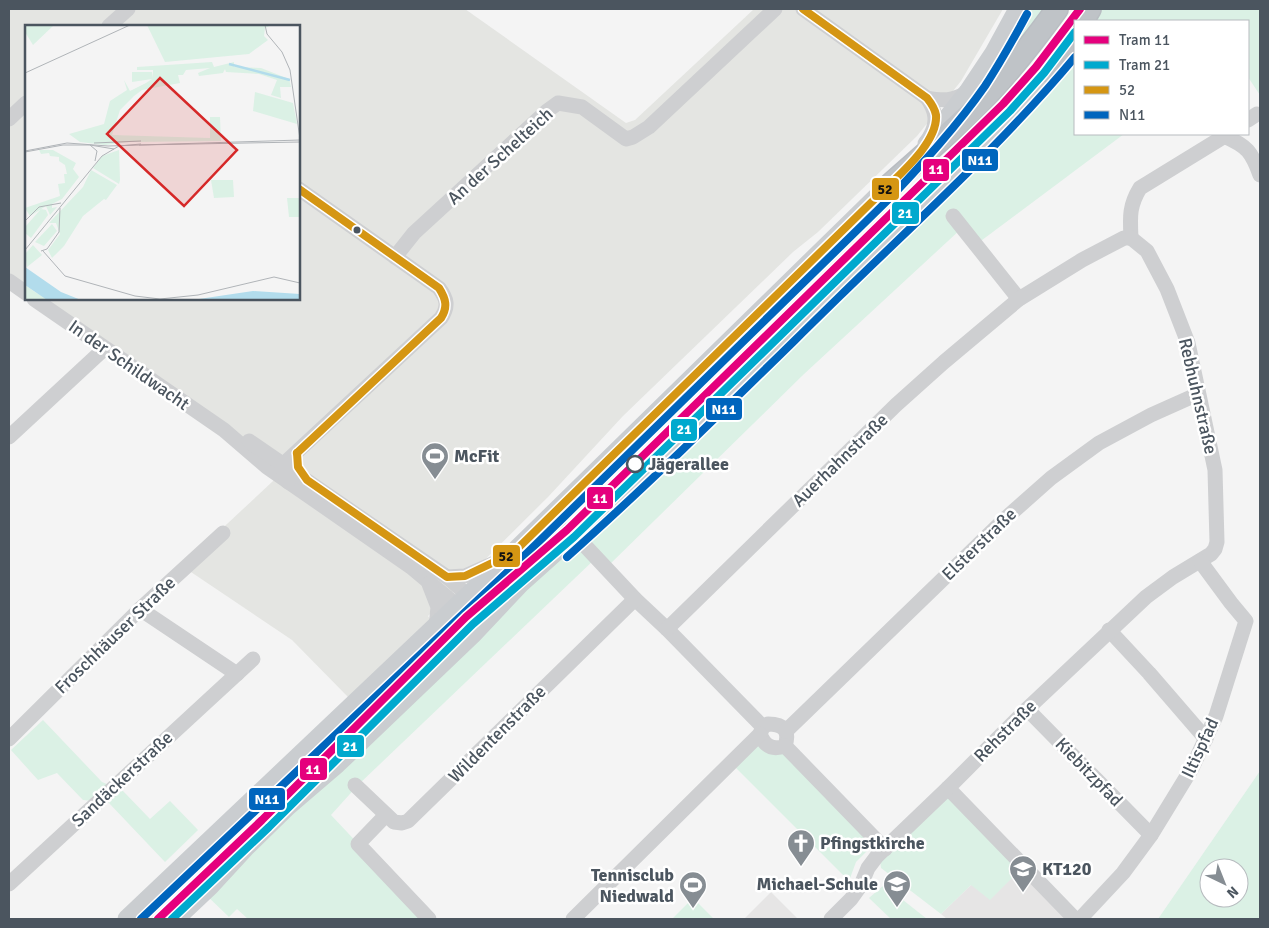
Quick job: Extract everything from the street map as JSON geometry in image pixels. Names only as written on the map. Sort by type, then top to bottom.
[{"type":"highway","points":[[884,190],[972,111],[1035,40],[1057,9]]},
{"type":"highway","points":[[1084,20],[1090,9]]},
{"type":"highway","points":[[1050,74],[1074,36]]},
{"type":"main road","points":[[127,919],[436,627],[464,603],[540,526],[884,190],[923,148],[968,92],[994,53],[1018,9]]},
{"type":"main road","points":[[1092,20],[1100,9]]},
{"type":"main road","points":[[175,919],[288,806],[337,764],[482,624],[503,601],[638,478],[957,170],[1026,101],[1074,43]]},
{"type":"street","points":[[110,25],[128,9]]},
{"type":"street","name":"An der Schelteich","points":[[394,257],[414,233],[558,103],[582,107],[626,139],[634,137],[649,127],[775,9]]},
{"type":"street","points":[[803,9],[927,98],[936,113],[936,122],[932,135],[923,148]]},
{"type":"street","points":[[927,98],[946,101],[959,98],[968,92]]},
{"type":"street","points":[[9,119],[25,104]]},
{"type":"street","points":[[1131,238],[1130,210],[1133,199],[1140,188],[1226,135],[1241,143],[1254,157],[1260,176]]},
{"type":"street","points":[[288,482],[284,473],[284,465],[441,318],[447,306],[446,298],[439,288],[300,190]]},
{"type":"street","points":[[953,216],[1019,299]]},
{"type":"street","name":"Auerhahnstraße","points":[[667,628],[896,405],[944,362],[1019,299],[1082,260],[1124,238],[1131,238]]},
{"type":"street","name":"Rebhuhnstraße","points":[[1131,238],[1147,251],[1167,289],[1188,343],[1214,470],[1217,542],[1211,554],[1200,561]]},
{"type":"street","points":[[9,281],[25,292]]},
{"type":"street","name":"In der Schildwacht","points":[[35,300],[224,430],[245,439],[447,577],[464,592],[464,603],[449,599],[411,567],[288,482],[235,441],[224,430]]},
{"type":"street","points":[[9,437],[104,349]]},
{"type":"street","name":"Elsterstraße","points":[[786,731],[1007,517],[1051,478],[1099,443],[1198,394]]},
{"type":"street","points":[[297,453],[298,466],[307,480]]},
{"type":"street","points":[[540,526],[560,528],[575,535],[635,599],[667,628],[762,731],[763,741],[769,747],[785,746]]},
{"type":"street","name":"Froschhäuser Straße","points":[[9,739],[140,609],[223,532]]},
{"type":"street","points":[[447,577],[465,576],[513,553]]},
{"type":"street","name":"Rehstraße","points":[[831,919],[851,899],[877,856],[1027,709],[1146,597],[1173,577],[1200,561]]},
{"type":"street","name":"Iltispfad","points":[[1080,919],[1123,873],[1151,835],[1192,768],[1216,716],[1246,621],[1200,561]]},
{"type":"street","points":[[428,580],[438,606],[436,627]]},
{"type":"street","name":"Wildentenstraße","points":[[386,815],[394,822],[402,823],[408,820],[635,599]]},
{"type":"street","points":[[443,662],[464,626],[464,603],[489,605],[503,601]]},
{"type":"street","points":[[140,609],[237,674]]},
{"type":"street","points":[[1109,630],[1206,739]]},
{"type":"street","name":"Sandäckerstraße","points":[[9,884],[253,659]]},
{"type":"street","name":"Kiebitzpfad","points":[[1027,709],[1151,835]]},
{"type":"street","points":[[573,919],[768,724],[777,724],[786,731],[788,735],[785,746]]},
{"type":"street","points":[[785,746],[885,849]]},
{"type":"street","points":[[355,785],[386,815],[358,844],[429,919]]},
{"type":"street","points":[[948,788],[1075,919]]},
{"type":"shaded area","points":[[9,9],[465,9],[626,123],[635,120],[754,9],[1003,9],[961,81],[917,136],[818,232],[793,252],[623,416],[548,497],[428,616],[436,627],[348,697],[292,640],[182,566],[287,468],[39,300],[300,300],[300,25],[25,25],[25,290],[9,279]]},
{"type":"shaded area","name":"KT120","points":[[1023,867],[1069,919],[947,919],[941,914],[971,885]]},
{"type":"shaded area","points":[[771,892],[798,919],[744,919]]},
{"type":"green space","points":[[1026,9],[1048,9],[998,73],[983,83]]},
{"type":"green space","points":[[1100,9],[1260,9],[1260,95],[1249,78],[1249,20],[1092,20]]},
{"type":"green space","points":[[1074,43],[1074,135],[1123,135],[970,249],[961,229],[803,375],[606,568],[596,558],[358,785],[331,815],[429,919],[248,919],[237,909],[229,917],[203,892]]},
{"type":"green space","points":[[863,227],[865,229],[763,329],[759,325]]},
{"type":"green space","points":[[458,617],[195,875],[191,870],[265,802]]},
{"type":"green space","points":[[459,631],[451,642],[237,847]]},
{"type":"green space","points":[[43,720],[102,782],[123,791],[150,819],[170,801],[198,830],[165,862],[109,803],[83,800],[57,773],[38,780],[11,750]]},
{"type":"green space","points":[[760,737],[776,744],[876,842],[856,862],[849,881],[733,765]]},
{"type":"green space","points":[[1260,771],[1260,919],[1158,919],[1199,860],[1199,908],[1249,908],[1249,858],[1200,858]]},
{"type":"green space","points":[[946,795],[1023,867],[990,900],[971,885],[941,914],[881,868],[880,860]]},
{"type":"green space","name":"Michael-Schule","points":[[884,885],[927,919],[891,919],[869,898]]},
{"type":"green space","name":"Tennisclub Niedwald","points":[[693,898],[714,919],[672,919]]},
{"type":"tram line","name":"11","points":[[158,919],[262,820],[466,617],[567,530],[1003,104],[1036,67],[1080,9]]},
{"type":"tram line","name":"21","points":[[172,919],[269,827],[473,624],[574,537],[1010,111],[1044,73],[1074,33]]},
{"type":"transit line","name":"52","points":[[297,453],[298,467],[307,480],[447,577],[465,576],[513,553],[900,175],[925,146],[931,136],[936,115],[933,106],[927,98],[803,9]]},
{"type":"transit line","name":"N11","points":[[141,919],[520,560],[891,197],[916,171],[974,101],[996,68],[1027,14]]},
{"type":"transit line","name":"N11","points":[[567,557],[671,461],[960,180],[1019,120],[1074,58]]},
{"type":"transit line","name":"52","points":[[297,453],[441,318],[445,307],[445,299],[439,288],[300,190]]},
{"type":"place","name":"Jägerallee","points":[[635,464]]},
{"type":"place","name":"McFit","points":[[435,480]]},
{"type":"place","name":"Pfingstkirche","points":[[801,867]]},
{"type":"place","name":"KT120","points":[[1023,893]]},
{"type":"place","name":"Michael-Schule","points":[[897,908]]},
{"type":"place","name":"Tennisclub Niedwald","points":[[693,909]]}]
